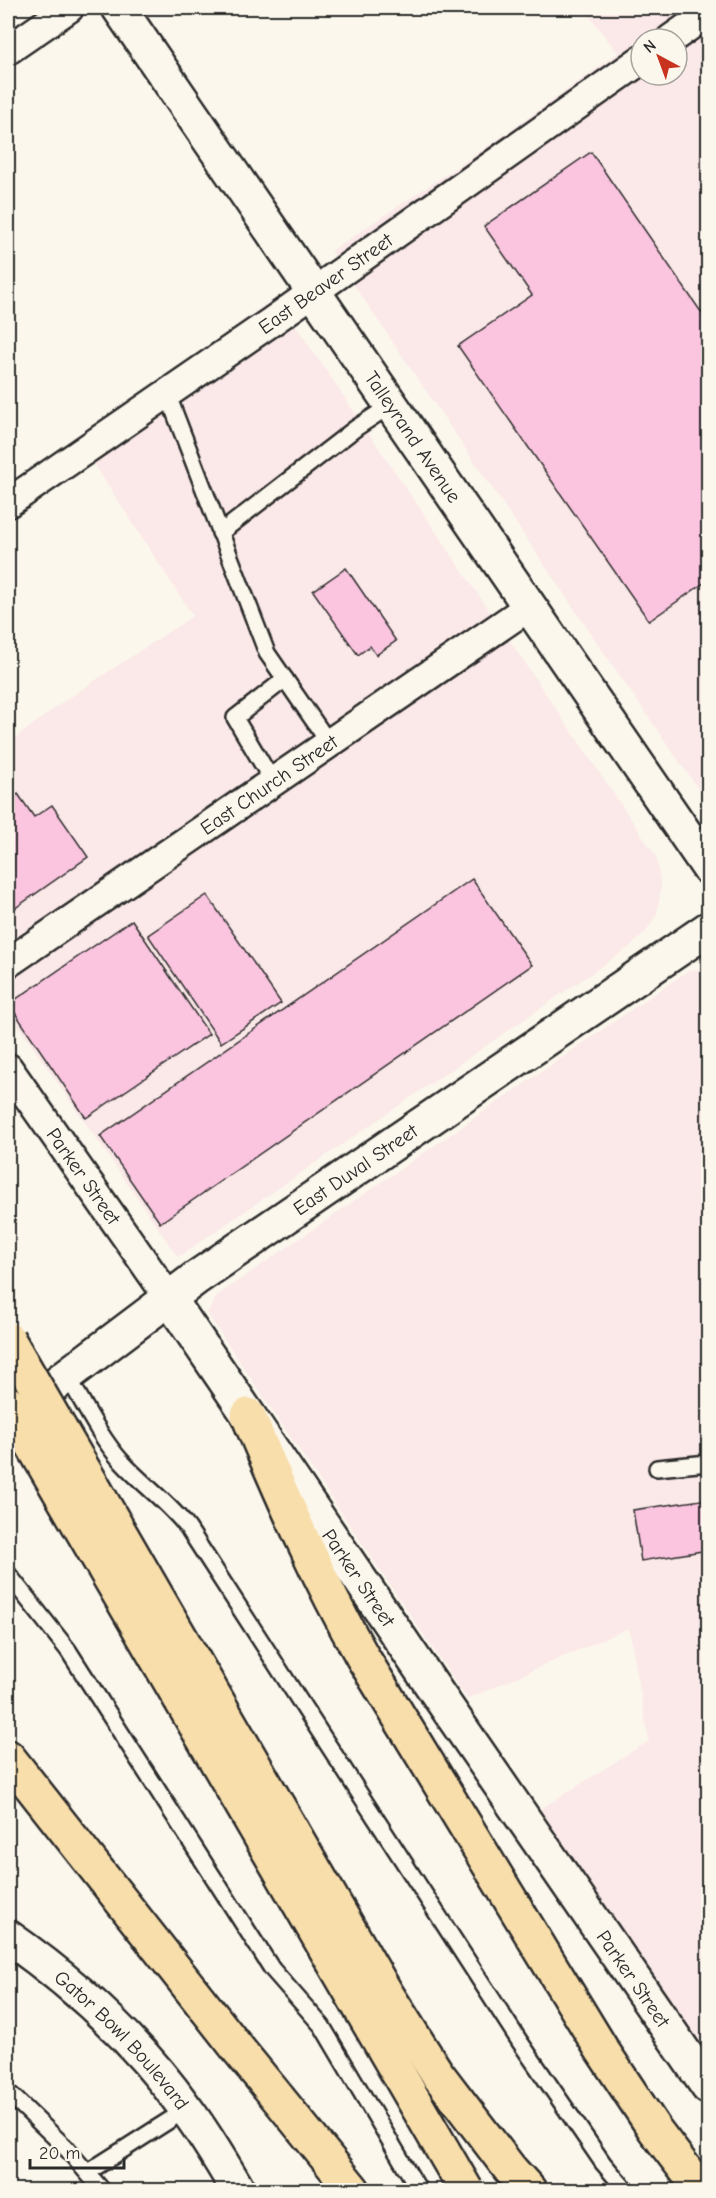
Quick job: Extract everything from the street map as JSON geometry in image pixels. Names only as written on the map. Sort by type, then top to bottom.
[{"type":"highway","points":[[8,1339],[392,2003],[457,2102],[529,2190]]},
{"type":"highway","points":[[8,1403],[465,2190]]},
{"type":"highway","points":[[248,1415],[301,1539],[346,1627],[602,2050],[655,2130],[701,2190]]},
{"type":"highway","points":[[8,1757],[231,2040],[353,2190]]},
{"type":"street","points":[[8,50],[69,8]]},
{"type":"street","name":"Talleyrand Avenue","points":[[119,8],[708,867]]},
{"type":"street","points":[[688,27],[708,13]]},
{"type":"street","name":"East Beaver Street","points":[[8,503],[313,292],[629,68]]},
{"type":"street","name":"East Church Street","points":[[8,963],[530,606]]},
{"type":"street","name":"East Duval Street","points":[[8,1420],[169,1298],[708,929]]},
{"type":"street","name":"Parker Street","points":[[8,1068],[169,1298],[445,1706],[708,2087]]},
{"type":"street","name":"Gator Bowl Boulevard","points":[[8,1937],[40,1959],[86,1998],[125,2037],[187,2109],[238,2190]]},
{"type":"lane","points":[[167,393],[267,653],[329,743]]},
{"type":"lane","points":[[220,532],[350,433],[391,405]]},
{"type":"lane","points":[[273,782],[235,718],[285,679]]},
{"type":"lane","points":[[67,1375],[111,1449],[138,1479],[166,1502],[188,1527],[520,2042],[603,2163],[626,2190]]},
{"type":"lane","points":[[657,1468],[708,1463]]},
{"type":"lane","points":[[8,1574],[68,1650],[272,1969],[322,2026],[419,2190]]},
{"type":"lane","points":[[8,2092],[66,2148],[102,2190]]},
{"type":"lane","points":[[88,2172],[187,2109]]},
{"type":"shaded area","points":[[583,8],[708,8],[708,803],[331,251],[502,137],[618,53]]},
{"type":"shaded area","points":[[276,297],[656,856],[661,887],[657,914],[647,930],[631,946],[178,1257],[8,1011],[8,728],[17,737],[66,700],[193,616],[76,436],[146,391]]},
{"type":"shaded area","points":[[708,969],[708,2059],[539,1810],[649,1741],[629,1628],[467,1699],[207,1313],[218,1295],[689,970]]},
{"type":"building","points":[[591,152],[708,322],[708,580],[649,621],[458,346],[532,295],[484,226]]},
{"type":"building","points":[[8,212],[14,221],[8,225]]},
{"type":"building","points":[[346,568],[396,641],[376,655],[370,646],[358,655],[313,591]]},
{"type":"building","points":[[18,794],[34,817],[52,805],[88,857],[8,913],[8,802]]},
{"type":"building","points":[[472,879],[532,965],[160,1223],[100,1136]]},
{"type":"building","points":[[207,895],[281,1003],[221,1043],[148,935]]},
{"type":"building","points":[[132,920],[209,1034],[86,1118],[9,1004]]},
{"type":"building","points":[[708,1315],[708,1352],[703,1316]]},
{"type":"building","points":[[708,1499],[708,1550],[641,1561],[633,1510]]}]
